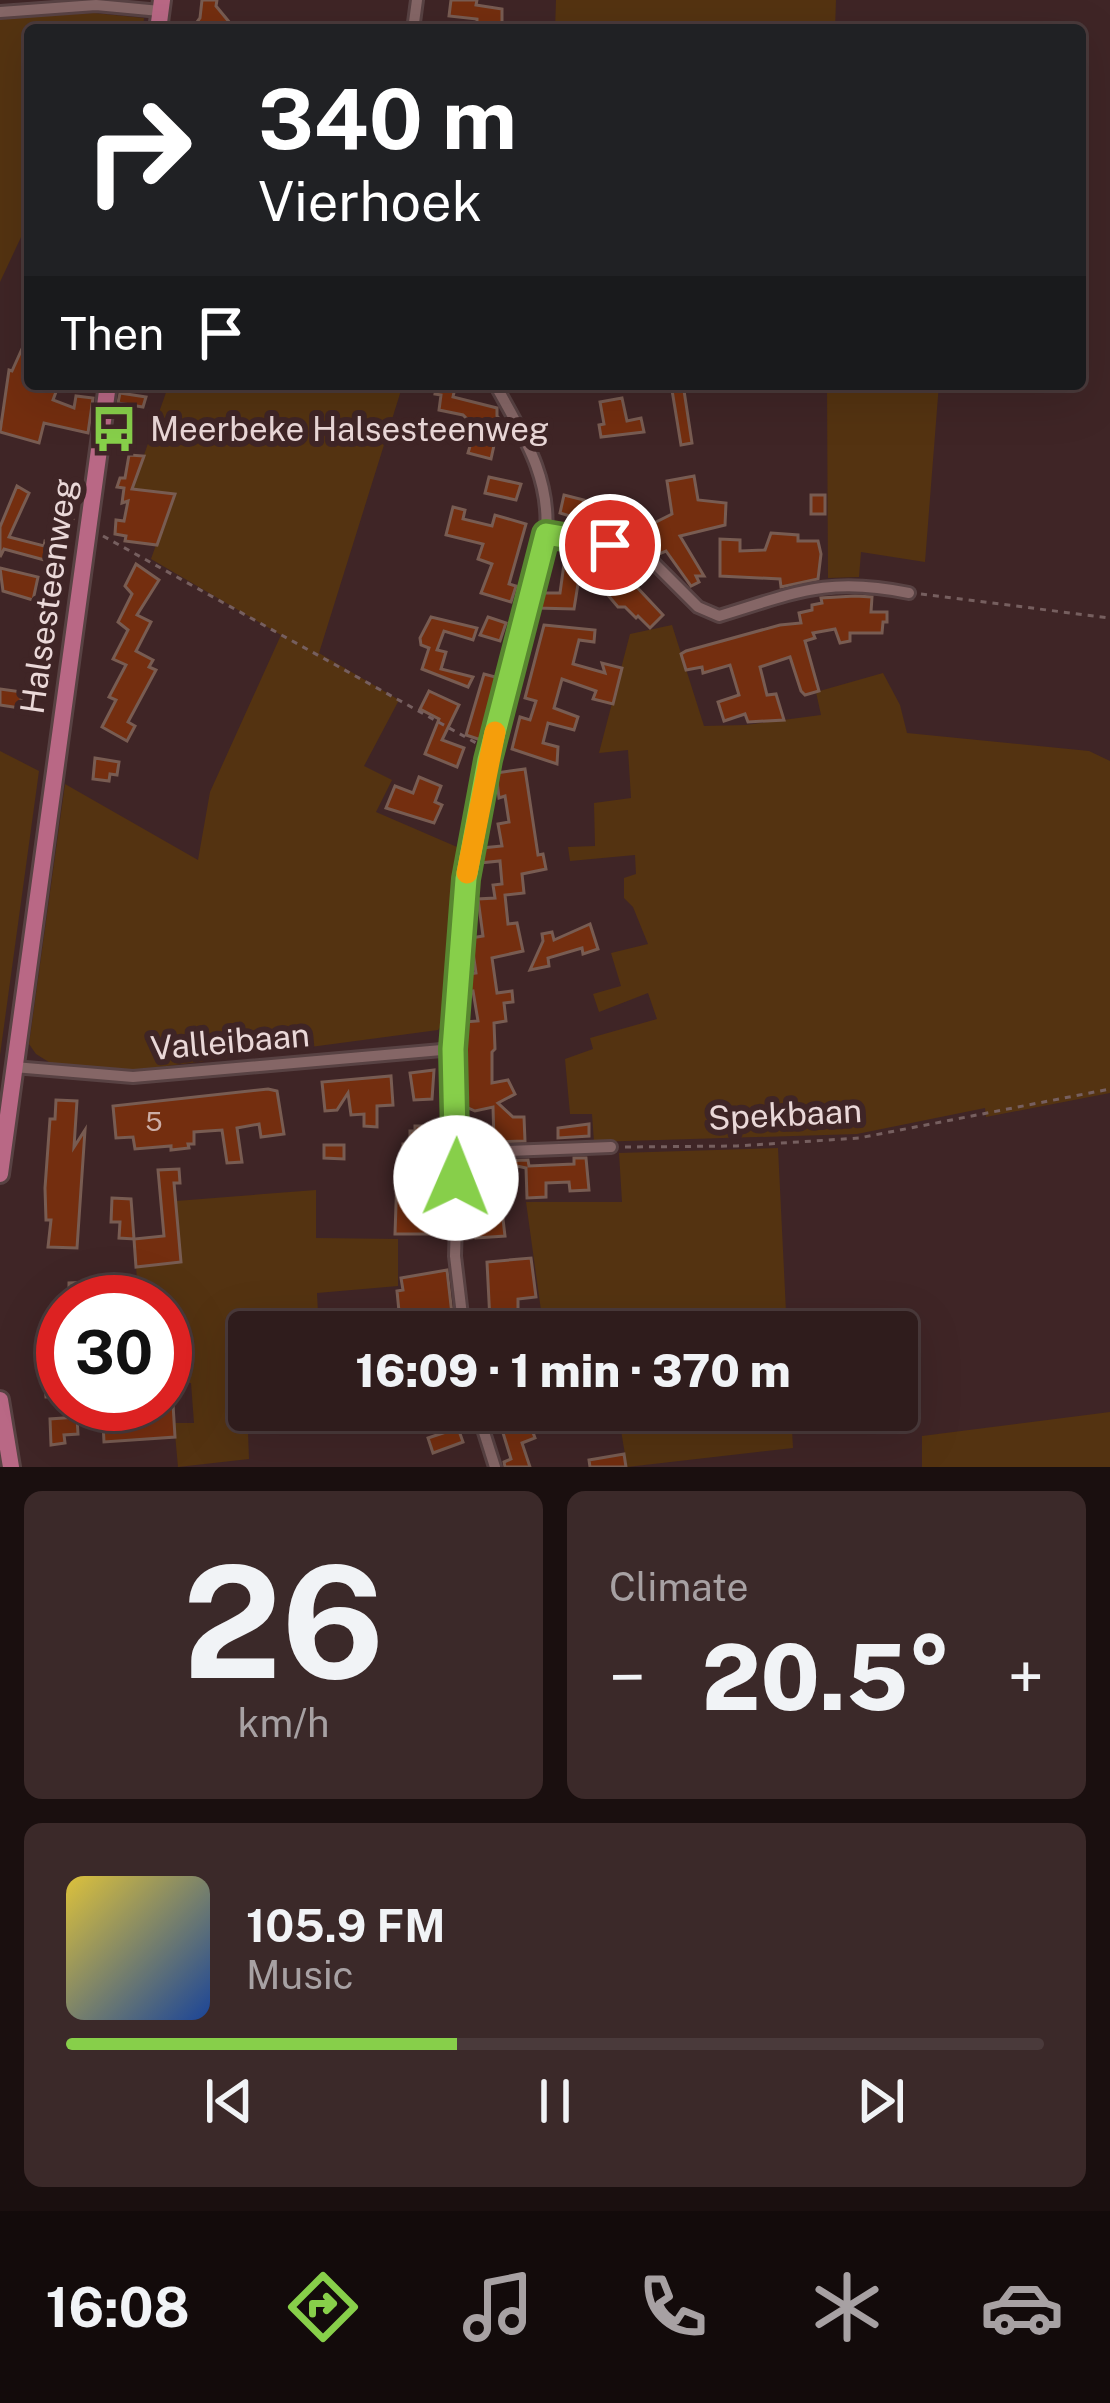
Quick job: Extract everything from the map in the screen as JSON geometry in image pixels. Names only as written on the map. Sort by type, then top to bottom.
[{"type":"main road","name":"Halsesteenweg","points":[[0,1174],[107,390]]},
{"type":"main road","points":[[0,1400],[11,1467]]},
{"type":"street","points":[[0,12],[96,4],[161,5]]},
{"type":"street","points":[[461,1311],[454,1256],[458,1153],[453,1049],[466,879],[490,750],[548,511],[542,472],[498,390]]},
{"type":"street","points":[[546,534],[641,550],[698,607],[719,616],[825,584],[866,584],[909,593]]},
{"type":"street","name":"Valleibaan","points":[[12,1067],[134,1077],[453,1049]]},
{"type":"street","points":[[458,1153],[611,1147]]},
{"type":"street","points":[[484,1431],[495,1467]]},
{"type":"path","points":[[88,528],[490,750]]},
{"type":"path","points":[[909,593],[1110,618]]},
{"type":"path","name":"Spekbaan","points":[[611,1147],[860,1138],[1110,1089]]},
{"type":"shaded area","points":[[556,0],[836,0],[835,24],[555,24]]},
{"type":"shaded area","points":[[94,13],[144,18],[144,24],[24,24],[24,231],[0,282],[0,18]]},
{"type":"shaded area","points":[[167,390],[401,390],[319,653],[399,700],[364,766],[392,780],[376,812],[464,850],[443,1023],[438,1030],[129,1071],[52,1064],[29,1044],[65,784],[198,860],[210,792],[281,635],[151,559],[174,494],[132,489]]},
{"type":"shaded area","points":[[827,390],[939,390],[925,562],[861,552],[859,577],[828,578]]},
{"type":"shaded area","points":[[672,625],[704,726],[821,715],[816,692],[883,673],[900,705],[907,733],[1089,751],[1110,761],[1110,1093],[986,1117],[985,1108],[857,1134],[594,1142],[592,1114],[570,1114],[565,1059],[593,1049],[590,1038],[657,1019],[648,993],[599,1012],[593,994],[621,986],[611,953],[648,944],[633,907],[624,898],[624,878],[636,874],[635,855],[570,861],[568,847],[595,846],[594,803],[631,798],[628,750],[599,753],[630,634]]},
{"type":"shaded area","points":[[0,751],[39,771],[0,1055]]},
{"type":"shaded area","points":[[778,1148],[786,1311],[541,1311],[526,1202],[622,1202],[619,1153]]},
{"type":"shaded area","points":[[316,1190],[316,1238],[398,1239],[398,1286],[317,1293],[318,1311],[228,1311],[228,1431],[266,1431],[248,1432],[249,1459],[178,1467],[175,1431],[192,1431],[194,1423],[192,1275],[137,1275],[136,1267],[181,1261],[176,1201]]},
{"type":"shaded area","points":[[1110,1412],[1110,1467],[922,1467],[922,1436]]},
{"type":"shaded area","points":[[621,1431],[792,1431],[793,1448],[627,1467]]},
{"type":"building","points":[[202,0],[217,0],[216,6],[230,23],[196,24]]},
{"type":"building","points":[[451,0],[477,0],[476,5],[502,9],[502,24],[477,24],[477,19],[449,16]]},
{"type":"building","points":[[24,344],[24,390],[57,390],[53,400],[74,408],[76,396],[93,398],[88,433],[44,423],[39,443],[0,432],[12,371]]},
{"type":"building","points":[[436,390],[455,390],[453,397],[497,408],[497,416],[509,430],[498,427],[491,459],[468,453],[475,429],[465,426],[463,415],[439,410],[441,395]]},
{"type":"building","points":[[672,390],[684,390],[692,443],[681,445]]},
{"type":"building","points":[[120,393],[146,397],[143,407],[118,403]]},
{"type":"building","points":[[622,398],[627,421],[641,418],[644,432],[601,437],[600,402]]},
{"type":"building","points":[[129,455],[144,456],[132,489],[175,494],[157,545],[125,541],[126,536],[115,534],[116,520],[124,521],[128,501],[122,503],[124,488],[117,487],[120,478],[125,478]]},
{"type":"building","points":[[694,476],[698,500],[726,503],[725,525],[680,536],[704,576],[696,576],[699,582],[691,586],[666,551],[659,554],[649,542],[619,536],[622,516],[644,518],[642,529],[672,514],[667,481]]},
{"type":"building","points":[[489,477],[521,484],[516,500],[485,493]]},
{"type":"building","points":[[17,486],[29,493],[9,537],[44,546],[45,541],[54,542],[57,517],[73,520],[67,557],[53,555],[52,562],[4,549],[0,557],[0,527]]},
{"type":"building","points":[[564,495],[584,500],[581,510],[602,515],[598,533],[583,530],[586,521],[560,513]]},
{"type":"building","points":[[811,495],[825,495],[825,514],[811,514]]},
{"type":"building","points":[[453,507],[465,510],[463,519],[492,526],[495,515],[526,524],[509,584],[516,586],[511,602],[481,593],[492,564],[478,559],[483,544],[446,535]]},
{"type":"building","points":[[771,533],[818,541],[818,579],[781,587],[780,579],[720,576],[720,539],[740,540],[740,551],[765,550]]},
{"type":"building","points":[[565,557],[582,559],[574,609],[537,608],[541,593],[560,593]]},
{"type":"building","points":[[136,564],[159,580],[137,615],[151,622],[136,651],[153,660],[149,667],[156,670],[128,722],[135,726],[127,741],[102,727],[116,700],[109,697],[126,665],[113,659],[128,630],[118,622],[132,594],[125,586]]},
{"type":"building","points":[[0,568],[38,577],[33,600],[3,591]]},
{"type":"building","points":[[619,568],[663,615],[650,628],[625,607],[618,607],[601,587]]},
{"type":"building","points":[[872,597],[871,612],[887,612],[887,622],[883,622],[882,633],[850,633],[850,641],[840,643],[835,629],[813,633],[815,638],[805,641],[819,691],[805,695],[801,691],[790,657],[760,667],[767,695],[776,694],[784,720],[748,722],[745,714],[724,721],[718,702],[739,695],[730,665],[703,673],[702,667],[686,670],[681,654],[686,651],[801,623],[799,613],[812,610],[812,605],[822,603],[821,598]]},
{"type":"building","points":[[431,617],[477,628],[473,640],[444,631],[437,650],[446,652],[441,669],[473,677],[468,687],[422,669],[429,648],[421,645],[420,638]]},
{"type":"building","points":[[488,617],[506,623],[500,641],[480,635]]},
{"type":"building","points":[[544,625],[595,630],[594,642],[579,640],[573,664],[605,673],[602,663],[622,668],[613,704],[593,699],[596,691],[562,679],[554,708],[578,717],[574,730],[548,723],[543,743],[558,747],[557,764],[512,749],[520,717],[530,720],[536,701],[525,698]]},
{"type":"building","points":[[484,674],[499,678],[481,740],[466,735]]},
{"type":"building","points":[[0,689],[22,692],[20,708],[0,705]]},
{"type":"building","points":[[429,691],[459,705],[442,740],[464,748],[457,767],[425,754],[439,719],[420,709]]},
{"type":"building","points":[[95,758],[119,762],[117,775],[110,774],[109,781],[93,779]]},
{"type":"building","points":[[525,769],[538,855],[543,854],[546,869],[522,874],[524,893],[505,895],[508,924],[517,923],[523,951],[492,958],[497,993],[512,991],[513,1002],[504,1003],[506,1021],[494,1023],[492,1083],[508,1080],[515,1094],[498,1103],[513,1117],[524,1117],[525,1141],[494,1142],[493,1107],[475,1111],[466,1107],[465,1022],[478,1021],[473,991],[467,992],[469,974],[476,973],[471,938],[483,936],[478,899],[495,898],[493,885],[502,884],[500,861],[479,863],[482,848],[502,846],[498,824],[509,822],[496,773]]},
{"type":"building","points":[[419,777],[441,786],[435,802],[442,805],[434,823],[386,808],[395,786],[413,793]]},
{"type":"building","points":[[590,924],[598,949],[583,954],[582,948],[548,958],[549,966],[530,970],[542,934],[552,932],[554,940]]},
{"type":"building","points":[[434,1070],[432,1099],[414,1100],[410,1073]]},
{"type":"building","points":[[391,1076],[393,1105],[377,1106],[377,1127],[364,1126],[364,1114],[351,1115],[348,1093],[337,1110],[325,1111],[322,1082]]},
{"type":"building","points":[[277,1091],[284,1134],[261,1137],[259,1124],[237,1128],[242,1162],[227,1163],[222,1130],[194,1132],[189,1148],[171,1150],[171,1146],[135,1149],[133,1137],[116,1138],[113,1106]]},
{"type":"building","points":[[56,1100],[77,1101],[74,1147],[85,1130],[77,1248],[48,1247],[51,1220],[46,1220],[45,1188]]},
{"type":"building","points":[[589,1124],[589,1136],[558,1138],[558,1128]]},
{"type":"building","points":[[415,1126],[429,1126],[432,1131],[432,1192],[426,1192],[431,1234],[395,1234],[397,1176],[403,1170],[403,1144],[410,1144]]},
{"type":"building","points":[[324,1145],[344,1145],[344,1159],[324,1158]]},
{"type":"building","points":[[574,1158],[586,1158],[589,1190],[570,1191],[569,1182],[546,1183],[546,1197],[527,1198],[526,1168],[517,1166],[490,1170],[490,1193],[470,1194],[469,1162],[528,1160],[529,1166],[574,1164]]},
{"type":"building","points":[[179,1169],[180,1183],[174,1183],[181,1262],[136,1267],[134,1239],[164,1236],[158,1170]]},
{"type":"building","points":[[112,1198],[131,1199],[134,1239],[119,1238],[120,1222],[111,1222]]},
{"type":"building","points":[[495,1213],[496,1220],[503,1219],[505,1236],[476,1238],[474,1214]]},
{"type":"building","points":[[531,1258],[536,1297],[518,1299],[518,1311],[489,1311],[487,1262]]},
{"type":"building","points":[[447,1270],[452,1311],[399,1311],[401,1278]]},
{"type":"building","points":[[50,1431],[78,1431],[64,1435],[65,1443],[51,1445]]},
{"type":"building","points":[[103,1431],[175,1431],[175,1437],[104,1442]]},
{"type":"building","points":[[459,1431],[463,1442],[433,1453],[428,1438]]},
{"type":"building","points":[[502,1431],[532,1431],[535,1438],[522,1443],[530,1467],[505,1467],[504,1462],[511,1459]]},
{"type":"building","points":[[624,1454],[626,1467],[590,1467],[589,1460]]},
{"type":"slow traffic","points":[[467,873],[495,732]]},
{"type":"place","name":"Meerbeke Halsesteenweg","points":[[114,429]]},
{"type":"route","points":[[456,1178],[456,981],[466,879],[488,760],[546,534],[610,545]]}]
